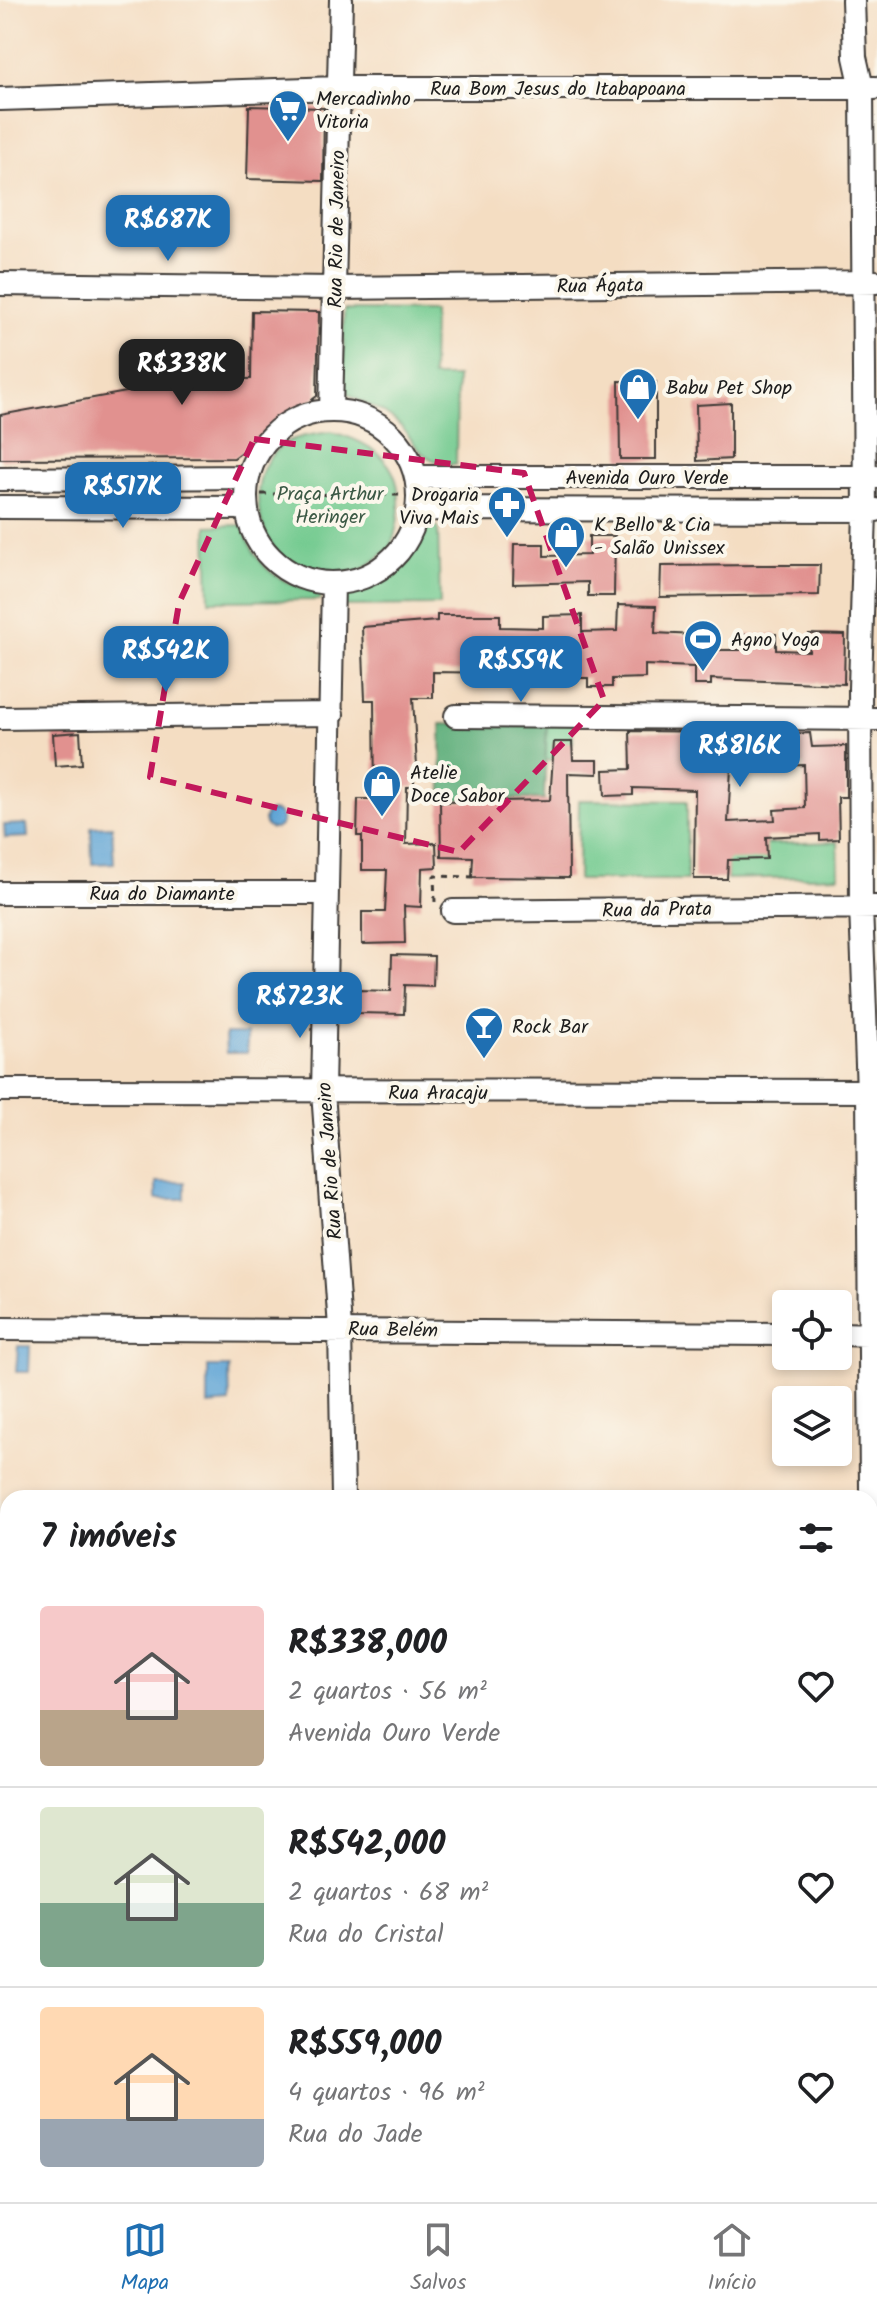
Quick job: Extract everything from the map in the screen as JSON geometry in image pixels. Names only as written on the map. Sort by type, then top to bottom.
[{"type":"street","name":"Rua Rio de Janeiro","points":[[331,411],[341,0]]},
{"type":"street","points":[[853,0],[855,57],[869,88],[873,1490]]},
{"type":"street","name":"Rua Bom Jesus do Itabapoana","points":[[0,99],[338,88],[869,88]]},
{"type":"street","name":"Rua Ágata","points":[[0,284],[336,288],[870,282]]},
{"type":"street","points":[[331,411],[354,413],[376,422],[395,437],[417,477],[418,509],[411,532],[398,553],[379,569],[357,579],[333,583],[298,576],[269,556],[258,542],[246,508],[248,477],[270,437],[288,423],[309,414],[331,411]]},
{"type":"street","points":[[0,479],[248,477]]},
{"type":"street","name":"Avenida Ouro Verde","points":[[417,477],[871,477]]},
{"type":"street","points":[[0,507],[246,508]]},
{"type":"street","name":"Avenida Ouro Verde","points":[[418,509],[871,510]]},
{"type":"street","name":"Rua Rio de Janeiro","points":[[333,583],[323,1092],[340,1328],[343,1490]]},
{"type":"street","points":[[0,718],[332,714]]},
{"type":"street","points":[[456,716],[869,719]]},
{"type":"street","name":"Rua do Diamante","points":[[0,893],[325,893]]},
{"type":"street","name":"Rua da Prata","points":[[453,911],[869,907]]},
{"type":"street","name":"Rua Aracaju","points":[[0,1090],[872,1091]]},
{"type":"street","name":"Rua Belém","points":[[0,1329],[340,1328],[772,1334]]},
{"type":"street","points":[[852,1334],[873,1335]]},
{"type":"path","points":[[453,911],[435,912],[434,876],[473,877]]},
{"type":"highlighted area","points":[[254,439],[524,473],[604,700],[459,852],[150,777],[179,603]]},
{"type":"green space","points":[[344,310],[433,311],[432,377],[457,377],[456,465],[430,459],[397,422],[343,390]]},
{"type":"green space","name":"Praça Arthur Heringer","points":[[331,432],[371,448],[384,459],[393,472],[399,505],[391,547],[351,575],[318,578],[294,569],[276,551],[264,529],[258,504],[260,479],[270,457],[289,441]]},
{"type":"green space","points":[[242,525],[254,553],[270,571],[291,584],[320,593],[320,600],[209,601],[207,526]]},
{"type":"green space","points":[[438,527],[440,605],[343,606],[343,595],[390,576],[422,528]]},
{"type":"green space","points":[[547,722],[544,799],[442,799],[441,724]]},
{"type":"green space","points":[[545,723],[573,723],[573,743],[554,743],[554,760],[545,760]]},
{"type":"green space","points":[[579,800],[687,801],[687,880],[578,880]]},
{"type":"green space","points":[[838,842],[839,876],[727,879],[727,859],[766,844]]},
{"type":"water","points":[[269,811],[277,811],[282,820],[280,827],[269,829],[264,824],[264,816]]},
{"type":"water","points":[[27,824],[28,837],[5,838],[4,825]]},
{"type":"water","points":[[112,826],[114,863],[92,864],[91,827]]},
{"type":"water","points":[[225,1034],[247,1034],[247,1053],[226,1053]]},
{"type":"water","points":[[156,1182],[185,1182],[185,1199],[156,1199]]},
{"type":"water","points":[[18,1346],[30,1346],[29,1372],[16,1372]]},
{"type":"water","points":[[208,1367],[229,1367],[230,1403],[208,1405]]},
{"type":"building","name":"Mercadinho Vitoria","points":[[249,106],[324,108],[323,181],[247,179]]},
{"type":"building","points":[[252,311],[319,312],[317,396],[234,458],[0,459],[0,415],[203,378],[251,379]]},
{"type":"building","name":"Babu Pet Shop","points":[[619,381],[656,382],[656,459],[620,459]]},
{"type":"building","points":[[731,403],[731,459],[697,461],[696,405]]},
{"type":"building","points":[[589,536],[615,536],[614,596],[588,596],[588,582],[513,584],[514,544],[544,544],[544,556],[589,555]]},
{"type":"building","points":[[820,565],[819,595],[660,597],[661,566]]},
{"type":"building","points":[[618,605],[656,606],[655,633],[695,635],[694,650],[740,650],[740,635],[776,634],[776,650],[809,651],[809,634],[845,635],[844,684],[711,679],[711,685],[694,685],[694,667],[645,665],[645,678],[612,679],[612,687],[588,687],[588,678],[543,678],[543,668],[500,668],[500,673],[433,672],[433,698],[413,698],[417,767],[414,767],[414,787],[407,787],[406,844],[436,843],[437,867],[422,868],[421,907],[404,906],[405,943],[362,944],[362,912],[385,912],[387,870],[362,870],[362,836],[357,836],[358,799],[375,799],[374,700],[365,700],[362,627],[437,621],[437,615],[500,615],[500,627],[543,628],[543,616],[582,615],[582,632],[617,631]]},
{"type":"building","points":[[630,731],[729,732],[728,736],[810,733],[812,747],[846,746],[846,797],[838,797],[839,839],[820,840],[820,834],[766,837],[767,859],[728,860],[727,879],[694,879],[695,790],[633,788],[633,795],[605,796],[604,770],[631,769]],"holes":[[[804,765],[805,808],[774,810],[775,820],[728,822],[731,768]]]},
{"type":"building","points":[[80,732],[82,764],[55,766],[53,734]]},
{"type":"building","points":[[554,742],[572,742],[573,760],[598,760],[598,774],[568,773],[569,878],[472,877],[473,857],[441,856],[440,802],[550,800]]},
{"type":"building","points":[[392,955],[434,956],[433,986],[405,985],[404,1014],[357,1013],[357,990],[391,991]]},
{"type":"place","name":"Mercadinho Vitoria","points":[[288,143]]},
{"type":"place","name":"Babu Pet Shop","points":[[638,421]]},
{"type":"place","name":"Drogaria Viva Mais","points":[[507,539]]},
{"type":"place","name":"K Bello & Cia - Salão Unissex","points":[[566,569]]},
{"type":"place","name":"Agno Yoga","points":[[703,673]]},
{"type":"place","name":"Atelie Doce Sabor","points":[[382,818]]},
{"type":"place","name":"Rock Bar","points":[[484,1060]]}]
